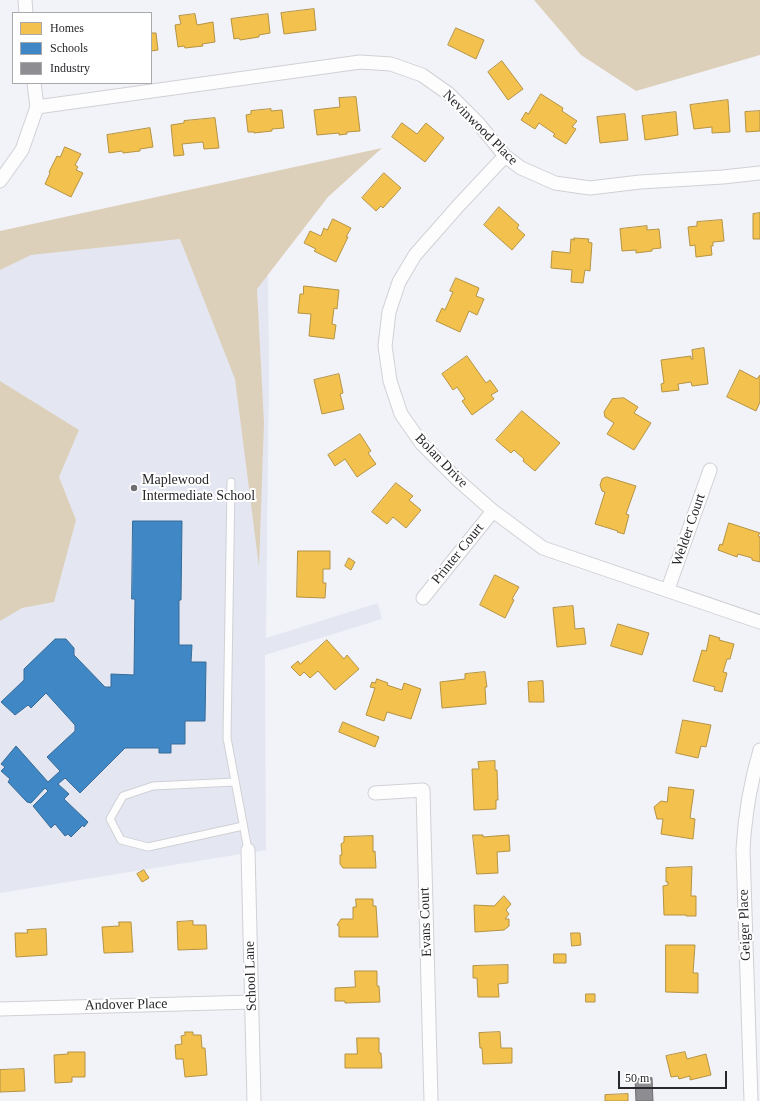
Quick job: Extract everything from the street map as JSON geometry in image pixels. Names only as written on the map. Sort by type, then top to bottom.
[{"type":"street","points":[[25,0],[26,12]]},
{"type":"street","name":"Nevinwood Place","points":[[37,107],[300,72],[360,62],[391,64],[422,75],[449,94],[478,122],[505,156],[521,168],[555,183],[590,188],[640,182],[723,177],[760,173]]},
{"type":"street","points":[[0,181],[22,150],[37,107],[34,84]]},
{"type":"street","name":"Bolan Drive","points":[[505,156],[415,255],[398,282],[389,312],[386,346],[390,381],[401,414],[422,444],[459,481],[493,511],[543,548],[760,622]]},
{"type":"street","name":"Welder Court","points":[[668,590],[710,470]]},
{"type":"street","name":"Printer Court","points":[[423,598],[493,511]]},
{"type":"street","name":"Geiger Place","points":[[751,1101],[743,849],[746,810],[752,774],[760,750]]},
{"type":"street","name":"Evans Court","points":[[374,792],[423,790],[431,1101]]},
{"type":"street","name":"School Lane","points":[[248,850],[254,1101]]},
{"type":"street","name":"Andover Place","points":[[0,1009],[252,1002]]},
{"type":"lane","points":[[231,482],[227,738],[248,850]]},
{"type":"lane","points":[[235,782],[153,786],[123,796],[110,819],[122,840],[148,848],[243,826]]},
{"type":"shaded area","points":[[534,0],[760,0],[760,55],[636,91],[581,55]]},
{"type":"shaded area","points":[[382,148],[328,197],[257,289],[264,423],[259,567],[235,379],[180,239],[31,255],[0,270],[0,231]]},
{"type":"shaded area","name":"Maplewood Intermediate School","points":[[267,178],[269,372],[266,638],[378,603],[382,619],[265,655],[266,850],[0,893],[0,232]]},
{"type":"shaded area","points":[[0,381],[79,430],[59,477],[76,520],[54,602],[22,608],[0,621]]},
{"type":"building: Homes","points":[[314,9],[316,30],[284,34],[281,13]]},
{"type":"building: Homes","points":[[195,14],[197,25],[213,22],[215,42],[202,44],[203,46],[185,48],[184,46],[178,47],[175,25],[181,24],[179,16]]},
{"type":"building: Homes","points":[[268,14],[270,33],[259,35],[259,37],[240,40],[239,38],[234,39],[231,19]]},
{"type":"building: Homes","points":[[456,28],[484,40],[476,59],[448,45]]},
{"type":"building: Homes","points":[[152,33],[156,33],[158,50],[152,51]]},
{"type":"building: Homes","points":[[502,61],[523,89],[508,100],[488,72]]},
{"type":"building: Homes","points":[[541,94],[563,108],[562,111],[577,121],[572,127],[576,129],[566,144],[553,136],[555,134],[539,123],[535,129],[521,120],[526,112],[528,114]]},
{"type":"building: Homes","points":[[356,97],[360,131],[347,132],[347,134],[339,135],[339,133],[317,135],[314,110],[340,107],[339,98]]},
{"type":"building: Homes","points":[[728,100],[730,132],[712,133],[712,127],[694,129],[690,105]]},
{"type":"building: Homes","points":[[271,109],[271,111],[282,110],[284,128],[254,133],[248,132],[246,115],[251,114],[251,111]]},
{"type":"building: Homes","points":[[760,111],[760,131],[746,132],[745,112]]},
{"type":"building: Homes","points":[[676,112],[678,135],[645,140],[642,116]]},
{"type":"building: Homes","points":[[625,114],[628,140],[600,143],[597,117]]},
{"type":"building: Homes","points":[[215,118],[219,148],[204,149],[203,142],[182,144],[184,155],[174,156],[171,125],[184,123],[184,121]]},
{"type":"building: Homes","points":[[402,123],[417,134],[426,123],[444,138],[425,162],[392,137]]},
{"type":"building: Homes","points":[[150,128],[153,147],[140,149],[140,151],[109,153],[107,135]]},
{"type":"building: Homes","points":[[65,147],[81,154],[75,165],[78,167],[76,170],[83,173],[71,197],[45,184],[57,156],[60,157]]},
{"type":"building: Homes","points":[[384,173],[401,188],[383,208],[381,206],[376,211],[362,198]]},
{"type":"building: Homes","points":[[499,207],[519,225],[517,228],[525,235],[512,250],[484,225]]},
{"type":"building: Homes","points":[[760,213],[760,239],[753,239],[753,214]]},
{"type":"building: Homes","points":[[333,219],[351,228],[336,262],[314,251],[316,249],[304,243],[310,231],[321,236],[324,228],[327,230]]},
{"type":"building: Homes","points":[[722,220],[724,241],[713,242],[713,246],[711,246],[712,255],[696,257],[695,245],[690,246],[688,227],[697,226],[697,222]]},
{"type":"building: Homes","points":[[647,226],[647,230],[659,229],[661,248],[636,253],[636,250],[622,251],[620,229]]},
{"type":"building: Homes","points":[[574,238],[589,239],[588,242],[592,243],[590,271],[585,270],[583,283],[571,282],[572,270],[551,268],[552,251],[570,253],[571,239],[574,240]]},
{"type":"building: Homes","points":[[456,278],[479,288],[476,296],[484,299],[477,315],[469,311],[460,332],[436,321],[442,308],[445,310],[453,292],[450,291]]},
{"type":"building: Homes","points":[[304,286],[339,290],[337,309],[334,308],[332,324],[336,325],[334,339],[309,336],[311,314],[298,313],[300,294],[303,294]]},
{"type":"building: Homes","points":[[704,348],[708,384],[692,386],[691,382],[678,384],[679,390],[662,392],[661,384],[664,383],[661,360],[691,356],[691,359],[693,359],[692,350]]},
{"type":"building: Homes","points":[[467,356],[486,383],[490,380],[498,391],[491,395],[494,399],[472,415],[462,401],[465,399],[457,387],[453,390],[442,374]]},
{"type":"building: Homes","points":[[740,370],[757,379],[760,375],[760,402],[756,411],[727,397]]},
{"type":"building: Homes","points":[[339,374],[343,393],[340,394],[344,409],[322,414],[314,380]]},
{"type":"building: Homes","points":[[624,398],[638,407],[634,413],[651,423],[634,450],[607,434],[614,423],[605,417],[604,412],[612,399]]},
{"type":"building: Homes","points":[[522,411],[560,443],[535,471],[523,461],[524,459],[514,450],[511,453],[496,440]]},
{"type":"building: Homes","points":[[360,434],[371,451],[368,453],[376,464],[357,477],[345,459],[335,466],[328,455]]},
{"type":"building: Homes","points":[[607,477],[636,486],[626,514],[629,515],[624,534],[595,524],[605,492],[602,491],[600,485],[602,479]]},
{"type":"building: Homes","points":[[396,483],[413,496],[409,500],[421,510],[406,528],[393,517],[387,524],[372,512]]},
{"type":"building: Homes","points":[[729,523],[760,533],[758,536],[760,537],[760,562],[738,554],[737,557],[718,550],[720,544],[722,545]]},
{"type":"building: Homes","points":[[298,551],[330,551],[330,569],[323,569],[323,583],[326,583],[325,598],[297,597]]},
{"type":"building: Homes","points":[[349,558],[355,562],[351,570],[345,566]]},
{"type":"building: Homes","points":[[495,575],[519,587],[512,599],[514,600],[505,618],[480,605]]},
{"type":"building: Homes","points":[[573,606],[575,629],[584,628],[586,644],[557,647],[553,608]]},
{"type":"building: Homes","points":[[618,624],[649,633],[642,655],[611,646]]},
{"type":"building: Homes","points":[[710,635],[720,638],[719,640],[734,644],[730,659],[727,659],[723,672],[727,673],[722,692],[714,690],[715,687],[693,681],[702,650],[706,651]]},
{"type":"building: Homes","points":[[327,640],[344,659],[347,655],[359,669],[335,690],[318,671],[310,678],[304,672],[300,676],[291,667],[298,661],[300,664]]},
{"type":"building: Homes","points":[[485,672],[487,687],[485,687],[486,704],[442,708],[440,682],[465,679],[465,674]]},
{"type":"building: Homes","points":[[377,679],[388,683],[387,685],[402,690],[404,683],[421,689],[411,719],[387,712],[384,721],[366,715],[375,688],[370,687],[372,682],[375,683]]},
{"type":"building: Homes","points":[[543,681],[544,702],[529,702],[528,682]]},
{"type":"building: Homes","points":[[683,720],[711,725],[706,747],[701,746],[698,758],[676,753]]},
{"type":"building: Homes","points":[[343,722],[379,737],[375,747],[339,732]]},
{"type":"building: Homes","points":[[495,761],[495,770],[497,770],[498,800],[496,800],[496,809],[474,810],[472,769],[479,769],[478,762]]},
{"type":"building: Homes","points":[[669,787],[694,790],[690,818],[695,819],[693,839],[661,834],[663,819],[657,819],[654,807],[661,801],[667,802]]},
{"type":"building: Homes","points":[[473,835],[483,835],[483,837],[509,835],[510,851],[497,852],[498,873],[477,874]]},
{"type":"building: Homes","points":[[373,836],[373,852],[375,851],[376,868],[343,868],[340,864],[340,855],[342,855],[341,844],[344,842],[344,837]]},
{"type":"building: Homes","points":[[692,867],[691,896],[696,896],[696,916],[664,915],[663,886],[668,885],[668,882],[666,882],[666,868]]},
{"type":"building: Homes","points":[[144,870],[149,878],[142,882],[137,874]]},
{"type":"building: Homes","points":[[504,896],[511,904],[506,910],[509,914],[505,919],[509,919],[509,926],[504,930],[475,932],[474,905],[494,906]]},
{"type":"building: Homes","points":[[356,899],[373,899],[373,906],[376,906],[378,937],[339,937],[339,926],[337,925],[341,919],[353,919],[353,907],[356,907]]},
{"type":"building: Homes","points":[[193,921],[193,925],[206,925],[207,949],[178,950],[177,922]]},
{"type":"building: Homes","points":[[119,922],[131,922],[133,952],[104,953],[102,927],[119,926]]},
{"type":"building: Homes","points":[[46,929],[47,955],[16,957],[15,933],[28,933],[27,930]]},
{"type":"building: Homes","points":[[571,933],[580,933],[581,945],[572,946]]},
{"type":"building: Homes","points":[[666,945],[695,945],[693,973],[698,973],[698,993],[666,992]]},
{"type":"building: Homes","points":[[554,954],[566,954],[566,963],[554,963]]},
{"type":"building: Homes","points":[[508,965],[508,983],[498,984],[499,997],[478,997],[477,978],[473,978],[473,966]]},
{"type":"building: Homes","points":[[355,971],[377,971],[377,986],[379,986],[380,1002],[345,1003],[345,1001],[335,1001],[335,988],[355,987]]},
{"type":"building: Homes","points":[[586,994],[595,994],[595,1002],[586,1002]]},
{"type":"building: Homes","points":[[185,1032],[193,1032],[193,1035],[201,1035],[202,1048],[205,1048],[207,1075],[185,1077],[183,1059],[176,1059],[175,1045],[182,1044],[181,1036],[185,1035]]},
{"type":"building: Homes","points":[[500,1032],[501,1048],[512,1048],[512,1063],[483,1064],[479,1033]]},
{"type":"building: Homes","points":[[357,1038],[379,1038],[379,1053],[381,1053],[382,1068],[345,1068],[345,1054],[357,1054]]},
{"type":"building: Homes","points":[[68,1052],[85,1052],[85,1077],[72,1077],[72,1082],[55,1083],[54,1055],[68,1054]]},
{"type":"building: Homes","points":[[685,1052],[687,1059],[706,1054],[711,1075],[690,1080],[690,1076],[679,1079],[678,1076],[671,1077],[666,1056]]},
{"type":"building: Homes","points":[[24,1069],[25,1091],[0,1092],[0,1070]]},
{"type":"building: Homes","points":[[628,1094],[628,1101],[605,1101],[605,1095]]},
{"type":"building: Schools","name":"Maplewood Intermediate School","points":[[133,521],[182,521],[179,645],[192,645],[191,662],[206,662],[205,721],[185,721],[185,744],[171,744],[171,753],[159,753],[159,748],[125,748],[80,793],[65,778],[58,784],[69,794],[64,799],[88,822],[71,837],[68,834],[65,836],[55,824],[51,828],[33,806],[48,791],[45,788],[31,803],[27,802],[8,782],[10,779],[1,771],[5,767],[1,764],[16,746],[48,782],[60,771],[47,757],[75,731],[75,725],[46,693],[31,708],[28,705],[15,715],[1,702],[24,680],[24,669],[55,639],[66,639],[74,648],[74,655],[105,687],[111,687],[111,674],[134,675],[135,599],[132,599]]},
{"type":"building: Industry","points":[[652,1078],[653,1101],[636,1101],[635,1079]]},
{"type":"place","name":"Maplewood Intermediate School","points":[[134,488]]}]
